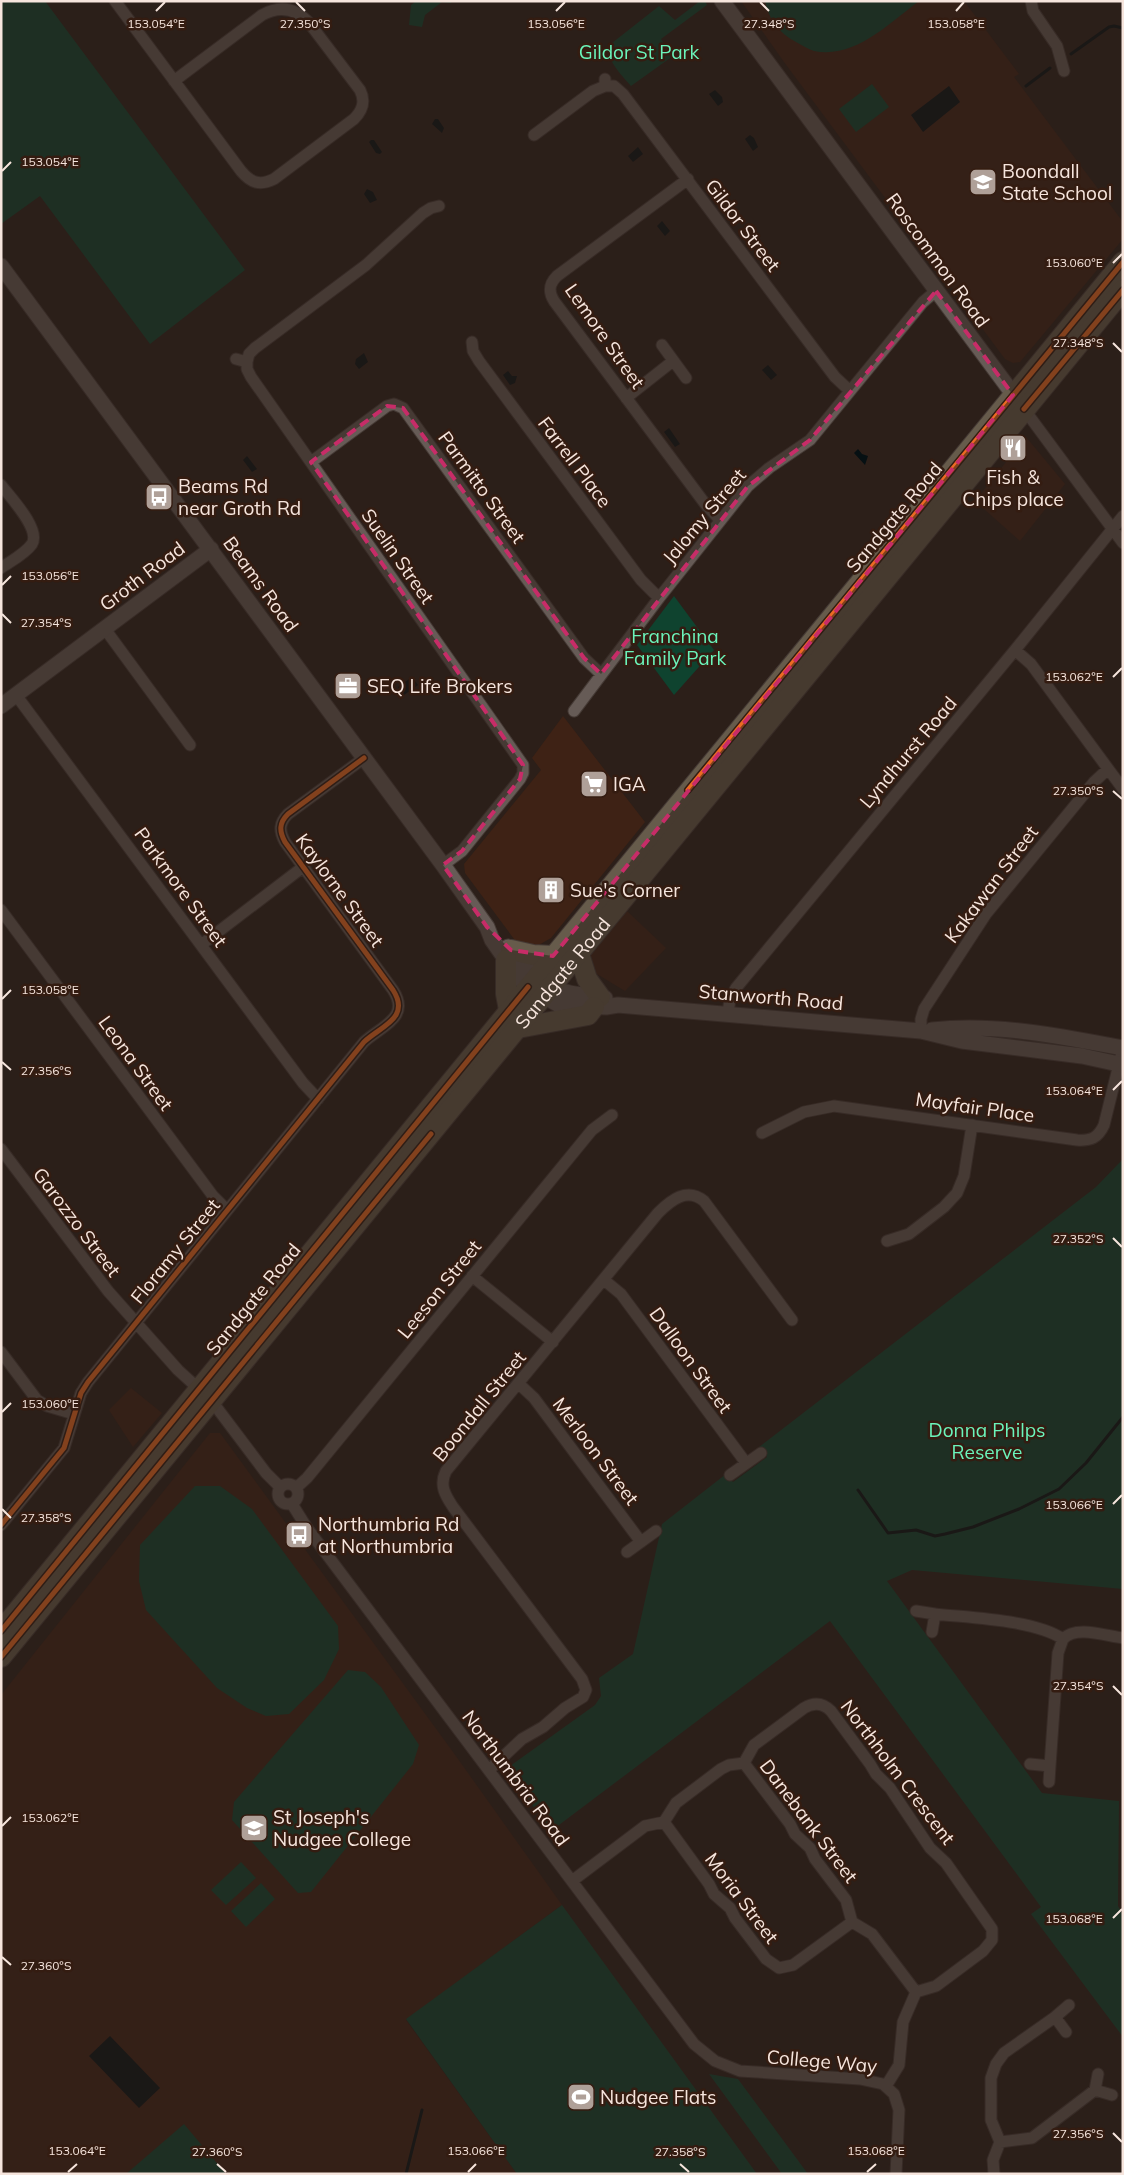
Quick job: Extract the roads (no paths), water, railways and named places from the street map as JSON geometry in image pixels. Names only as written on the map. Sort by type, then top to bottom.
[{"type":"highway","name":"Sandgate Road","points":[[1,1657],[354,1201],[510,1010],[579,954],[1019,402],[1123,262]]},
{"type":"highway","name":"Sandgate Road","points":[[1,1630],[518,1028],[540,987],[553,956],[1019,402],[1123,290]]},
{"type":"highway","points":[[518,1028],[588,1015],[604,1003],[587,979],[579,954]]},
{"type":"highway","points":[[510,1010],[506,994],[508,955],[553,956]]},
{"type":"main road","name":"Roscommon Road","points":[[722,1],[1019,402]]},
{"type":"main road","name":"Beams Road","points":[[1,266],[443,865],[487,927],[492,940],[540,987]]},
{"type":"main road","name":"Groth Road","points":[[1,706],[211,549]]},
{"type":"main road","name":"Stanworth Road","points":[[540,987],[559,1005],[604,1003],[921,1031],[964,1026],[1034,1033],[1122,1057]]},
{"type":"street","points":[[115,1],[174,81],[241,171],[249,180],[259,183],[274,178],[354,119],[361,110],[364,100],[360,90],[310,24],[301,14],[288,9],[274,9],[262,15],[174,81]]},
{"type":"street","points":[[1031,1],[1033,11],[1057,46],[1064,71]]},
{"type":"street","name":"Gildor Street","points":[[534,135],[605,82],[621,91],[835,377],[850,391]]},
{"type":"street","name":"Lemore Street","points":[[688,180],[557,276],[551,284],[550,294],[706,505],[720,520]]},
{"type":"street","name":"Suelin Street","points":[[440,206],[431,208],[423,213],[366,265],[241,360],[251,377],[523,765],[524,770],[520,779],[462,851],[443,865]]},
{"type":"street","name":"Jalomy Street","points":[[574,711],[720,520],[760,474],[810,440],[923,302],[936,291]]},
{"type":"street","name":"Farrell Place","points":[[472,342],[473,351],[479,361],[641,580],[659,598]]},
{"type":"street","points":[[662,345],[686,378]]},
{"type":"street","points":[[626,398],[674,361]]},
{"type":"street","name":"Roscommon Road","points":[[1019,402],[1123,543]]},
{"type":"street","name":"Parmitto Street","points":[[311,462],[387,406],[394,404],[403,408],[584,658],[601,674]]},
{"type":"street","points":[[1,485],[32,526],[33,541],[26,550],[1,568]]},
{"type":"street","name":"Lyndhurst Road","points":[[728,1013],[730,1000],[736,988],[1123,516]]},
{"type":"street","points":[[105,629],[190,745]]},
{"type":"street","points":[[1015,650],[1031,664],[1123,789]]},
{"type":"street","name":"Parkmore Street","points":[[16,695],[303,1083],[318,1099]]},
{"type":"street","name":"Kaylorne Street","points":[[364,758],[288,814],[282,820],[280,828],[283,839],[393,990],[398,1000],[398,1013]]},
{"type":"street","name":"Kakawan Street","points":[[921,1031],[921,1019],[924,1010],[986,914],[1094,782],[1108,769]]},
{"type":"street","points":[[201,945],[303,867]]},
{"type":"street","name":"Leona Street","points":[[1,910],[212,1196],[227,1210]]},
{"type":"street","name":"Floramy Street","points":[[1,1525],[64,1448],[84,1387],[364,1042],[398,1013]]},
{"type":"street","name":"Mayfair Place","points":[[762,1134],[804,1112],[834,1106],[1077,1140],[1090,1140],[1099,1134],[1104,1125],[1122,1057]]},
{"type":"street","name":"Leeson Street","points":[[296,1488],[313,1470],[592,1130],[612,1115]]},
{"type":"street","points":[[887,1241],[909,1234],[944,1207],[958,1193],[964,1176],[972,1125]]},
{"type":"street","name":"Garozzo Street","points":[[1,1149],[94,1274],[178,1370],[205,1394]]},
{"type":"street","name":"Boondall Street","points":[[489,1770],[522,1739],[583,1697],[586,1690],[582,1679],[453,1507],[444,1490],[443,1479],[446,1471],[666,1205],[678,1197],[691,1194],[704,1201],[792,1320]]},
{"type":"street","points":[[472,1276],[553,1342]]},
{"type":"street","name":"Dalloon Street","points":[[604,1280],[621,1294],[746,1464]]},
{"type":"street","points":[[1,1352],[37,1400],[47,1406],[74,1414]]},
{"type":"street","name":"Merloon Street","points":[[519,1384],[534,1398],[641,1542]]},
{"type":"street","points":[[205,1394],[266,1473],[280,1487]]},
{"type":"street","points":[[730,1475],[760,1453]]},
{"type":"street","points":[[288,1484],[296,1488],[298,1497],[292,1504],[285,1504],[279,1500],[277,1494],[280,1487],[288,1484]]},
{"type":"street","name":"Northumbria Road","points":[[292,1504],[313,1536],[694,2044],[707,2056],[723,2065]]},
{"type":"street","points":[[627,1552],[656,1531]]},
{"type":"street","points":[[916,1611],[1036,1627],[1053,1632],[1063,1640]]},
{"type":"street","points":[[932,1632],[936,1614]]},
{"type":"street","points":[[1049,1782],[1058,1653],[1063,1640],[1073,1632],[1123,1638]]},
{"type":"street","name":"Northholm Crescent","points":[[744,1763],[751,1748],[757,1742],[804,1708],[818,1704],[825,1706],[831,1711],[876,1774],[890,1788],[930,1848],[946,1863],[987,1921],[992,1933],[990,1943],[983,1951],[936,1986],[916,1992]]},
{"type":"street","points":[[572,1881],[645,1826],[664,1822],[676,1803],[721,1769],[729,1765],[744,1763]]},
{"type":"street","name":"Danebank Street","points":[[744,1763],[790,1824],[794,1834],[810,1848],[815,1859],[846,1900],[852,1922]]},
{"type":"street","points":[[1030,1764],[1050,1766]]},
{"type":"street","name":"Moria Street","points":[[664,1822],[710,1884],[714,1894],[730,1908],[735,1918],[766,1959],[774,1966],[784,1968],[793,1965],[852,1922]]},
{"type":"street","points":[[852,1922],[872,1934],[916,1992],[903,2022],[899,2064],[886,2086]]},
{"type":"street","points":[[994,2174],[993,2160],[1000,2142],[991,2120],[991,2078],[996,2064],[1004,2053],[1069,2005]]},
{"type":"street","points":[[1055,2017],[1066,2032]]},
{"type":"street","name":"College Way","points":[[723,2065],[748,2072],[874,2080],[886,2086],[896,2099],[899,2110],[896,2174]]},
{"type":"street","points":[[1000,2142],[1032,2138],[1095,2090],[1098,2074]]},
{"type":"street","points":[[1095,2090],[1112,2095]]},
{"type":"waterway","points":[[1071,54],[1109,27],[1123,28]]},
{"type":"waterway","points":[[1026,86],[1050,68]]},
{"type":"waterway","points":[[858,1490],[888,1533],[916,1530],[935,1536],[973,1527],[1019,1509],[1059,1489],[1086,1463],[1123,1417]]},
{"type":"waterway","points":[[406,2174],[422,2110]]},
{"type":"place","name":"Boondall State School","points":[[983,182]]},
{"type":"place","name":"Fish & Chips place","points":[[1013,448]]},
{"type":"place","name":"Beams Rd near Groth Rd","points":[[159,497]]},
{"type":"place","name":"SEQ Life Brokers","points":[[348,686]]},
{"type":"place","name":"IGA","points":[[594,784]]},
{"type":"place","name":"Sue's Corner","points":[[551,890]]},
{"type":"place","name":"Northumbria Rd at Northumbria","points":[[299,1535]]},
{"type":"place","name":"St Joseph's Nudgee College","points":[[254,1828]]},
{"type":"place","name":"Nudgee Flats","points":[[581,2097]]},
{"type":"park label","name":"Gildor St Park","points":[[639,52]]},
{"type":"park label","name":"Franchina Family Park","points":[[675,647]]},
{"type":"park label","name":"Donna Philps Reserve","points":[[987,1441]]}]
